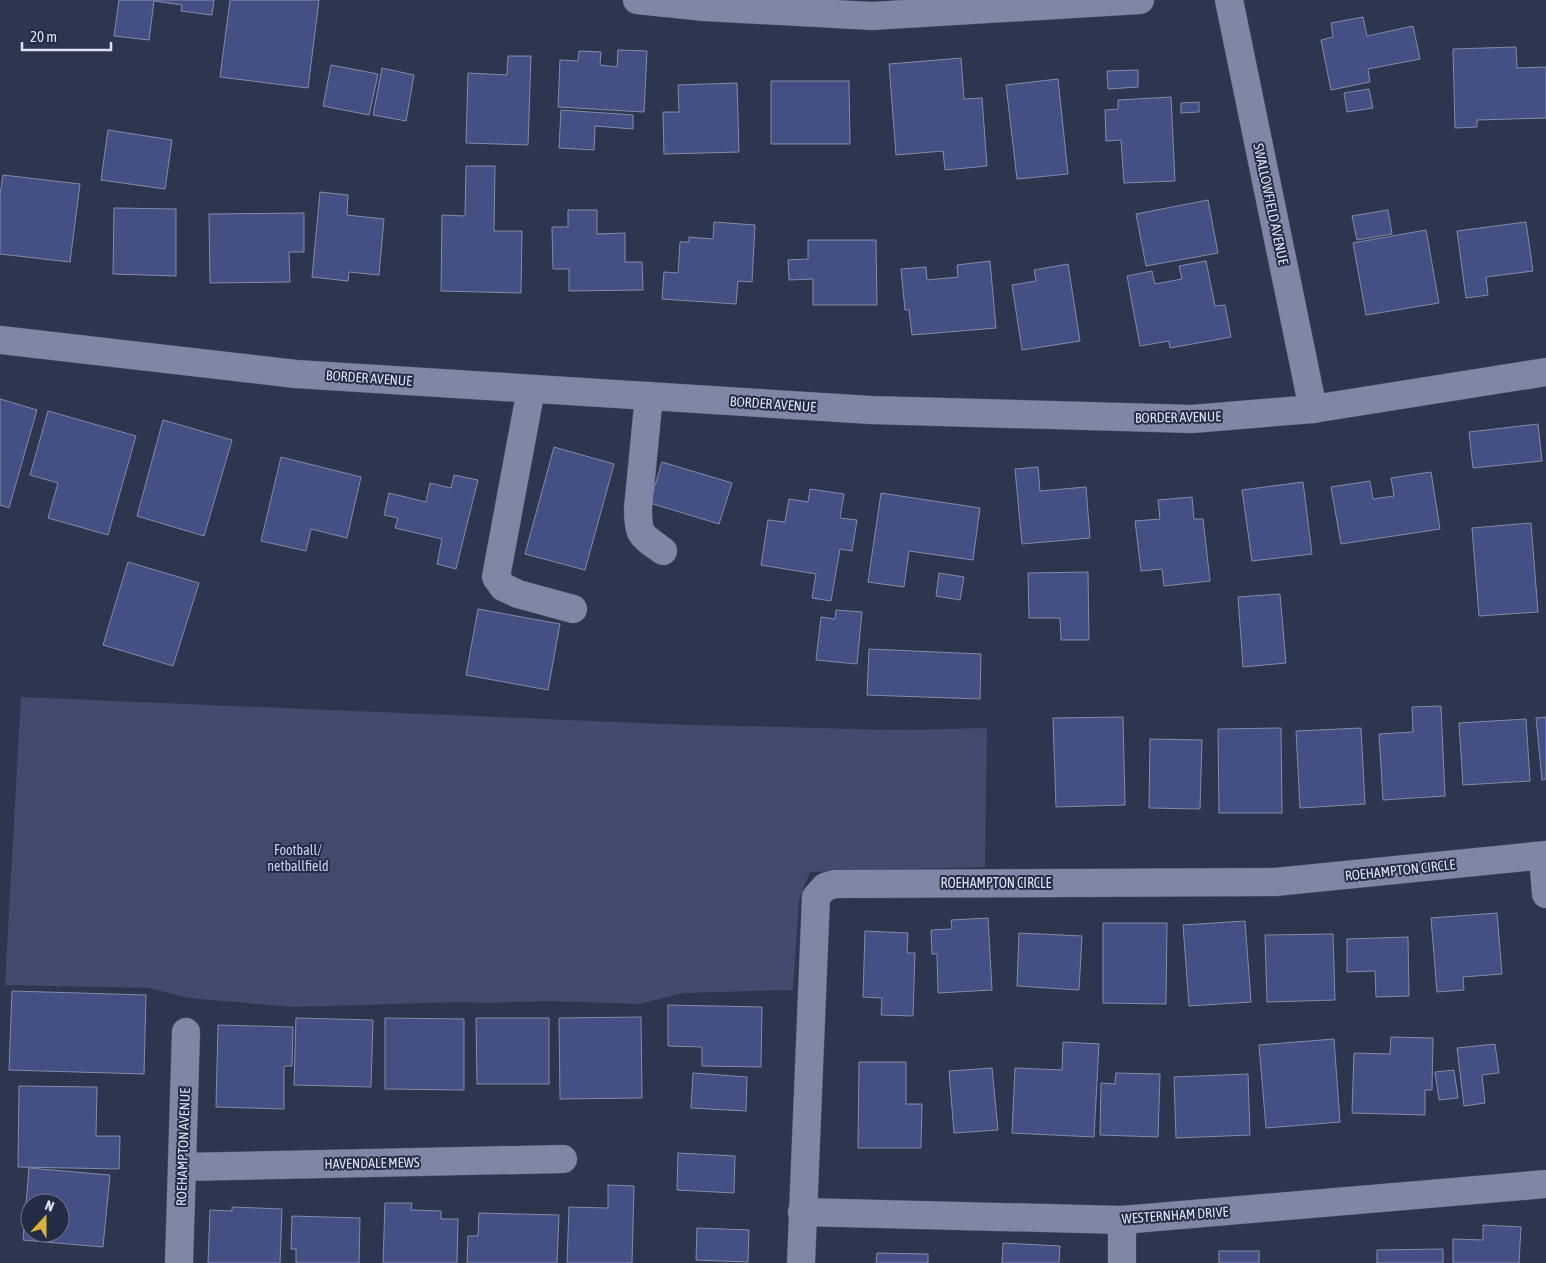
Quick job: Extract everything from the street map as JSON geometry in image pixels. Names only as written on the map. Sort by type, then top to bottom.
[{"type":"street","points":[[637,0],[706,7],[872,16],[990,4],[1140,0]]},
{"type":"street","name":"SWALLOWFIELD AVENUE","points":[[1229,0],[1313,409]]},
{"type":"street","name":"BORDER AVENUE","points":[[0,340],[296,374],[871,410],[1192,419],[1313,409],[1546,372]]},
{"type":"street","points":[[531,389],[496,577],[503,587],[518,594],[573,609]]},
{"type":"street","points":[[648,396],[638,526],[641,534],[663,551]]},
{"type":"street","points":[[1544,855],[1546,894]]},
{"type":"street","name":"ROEHAMPTON CIRCLE","points":[[802,1263],[802,1212],[816,897],[825,887],[835,884],[1275,882],[1544,855]]},
{"type":"street","name":"ROEHAMPTON AVENUE","points":[[179,1263],[186,1032]]},
{"type":"street","name":"HAVENDALE MEWS","points":[[182,1167],[563,1159]]},
{"type":"street","name":"WESTERNHAM DRIVE","points":[[802,1212],[1122,1220],[1546,1184]]},
{"type":"street","points":[[1122,1220],[1122,1263]]},
{"type":"green space","name":"Football/ netballfield","points":[[21,697],[662,724],[894,730],[987,728],[985,867],[810,872],[799,900],[793,990],[683,993],[640,1004],[548,1001],[292,1007],[189,998],[149,988],[5,985]]},
{"type":"building","points":[[119,0],[214,0],[212,15],[181,11],[182,5],[154,1],[149,40],[114,36]]},
{"type":"building","points":[[230,0],[319,0],[308,88],[220,77]]},
{"type":"building","points":[[1363,17],[1367,36],[1413,26],[1420,59],[1368,69],[1370,82],[1331,90],[1321,40],[1333,37],[1331,23]]},
{"type":"building","points":[[1516,47],[1517,68],[1546,67],[1546,118],[1477,120],[1477,127],[1455,128],[1453,49]]},
{"type":"building","points":[[618,50],[647,51],[644,112],[558,107],[560,60],[578,61],[579,51],[601,52],[600,65],[617,67]]},
{"type":"building","points":[[508,56],[531,56],[528,145],[466,143],[468,73],[507,75]]},
{"type":"building","points":[[961,58],[964,99],[982,98],[987,166],[945,170],[943,151],[896,155],[889,64]]},
{"type":"building","points":[[331,65],[378,74],[369,115],[323,106]]},
{"type":"building","points":[[382,68],[414,75],[406,121],[373,115]]},
{"type":"building","points":[[1138,70],[1138,87],[1108,89],[1107,71]]},
{"type":"building","points":[[1058,79],[1068,174],[1017,179],[1006,85]]},
{"type":"building","points":[[771,81],[849,81],[850,144],[771,144]]},
{"type":"building","points":[[737,83],[739,152],[664,154],[663,112],[679,112],[678,85]]},
{"type":"building","points":[[1369,89],[1373,108],[1347,112],[1344,93]]},
{"type":"building","points":[[1171,97],[1175,181],[1124,183],[1121,140],[1106,141],[1105,110],[1118,109],[1118,100]]},
{"type":"building","points":[[1199,102],[1199,112],[1181,113],[1181,103]]},
{"type":"building","points":[[561,110],[633,115],[633,129],[595,126],[594,150],[559,148]]},
{"type":"building","points":[[108,130],[172,140],[165,189],[101,180]]},
{"type":"building","points":[[466,166],[495,166],[494,231],[522,231],[521,293],[441,291],[442,215],[465,216]]},
{"type":"building","points":[[3,175],[80,184],[70,262],[0,254],[0,195]]},
{"type":"building","points":[[320,192],[348,195],[347,215],[384,219],[379,275],[349,272],[348,281],[312,277]]},
{"type":"building","points":[[1208,200],[1218,253],[1146,266],[1136,214]]},
{"type":"building","points":[[114,208],[176,209],[176,276],[113,274]]},
{"type":"building","points":[[568,210],[597,210],[597,234],[625,233],[625,262],[642,262],[643,290],[569,291],[569,269],[553,269],[552,227],[568,227]]},
{"type":"building","points":[[1388,210],[1392,234],[1357,240],[1352,216]]},
{"type":"building","points":[[304,213],[304,252],[289,252],[290,282],[210,283],[209,214]]},
{"type":"building","points":[[714,222],[755,225],[752,282],[738,281],[736,304],[662,299],[664,272],[678,273],[680,242],[689,242],[689,237],[713,239]]},
{"type":"building","points":[[1526,222],[1533,271],[1486,277],[1488,295],[1466,298],[1457,231]]},
{"type":"building","points":[[1426,230],[1439,303],[1366,315],[1353,243]]},
{"type":"building","points":[[808,240],[876,240],[877,305],[813,305],[813,279],[789,280],[788,260],[808,259]]},
{"type":"building","points":[[990,261],[996,328],[912,335],[909,310],[905,310],[901,269],[926,267],[927,280],[958,277],[957,265]]},
{"type":"building","points":[[1206,261],[1215,306],[1225,305],[1231,337],[1170,348],[1169,341],[1140,346],[1127,276],[1152,271],[1155,284],[1182,279],[1179,266]]},
{"type":"building","points":[[1068,264],[1080,341],[1022,350],[1012,285],[1036,281],[1034,270]]},
{"type":"building","points":[[0,399],[37,410],[9,508],[0,505]]},
{"type":"building","points":[[48,411],[136,436],[108,535],[48,518],[58,483],[30,475]]},
{"type":"building","points":[[163,420],[232,440],[204,536],[137,516]]},
{"type":"building","points":[[1538,424],[1542,461],[1473,468],[1469,432]]},
{"type":"building","points":[[554,447],[614,464],[585,570],[525,554]]},
{"type":"building","points":[[281,457],[361,477],[347,538],[311,529],[306,551],[261,541]]},
{"type":"building","points":[[662,462],[732,483],[719,524],[650,503]]},
{"type":"building","points":[[1038,467],[1040,491],[1086,487],[1090,538],[1022,544],[1015,469]]},
{"type":"building","points":[[1431,472],[1440,529],[1341,544],[1331,487],[1370,481],[1373,499],[1394,496],[1391,478]]},
{"type":"building","points":[[454,475],[478,480],[456,569],[437,564],[442,539],[395,528],[398,518],[384,515],[389,493],[426,502],[430,483],[451,488]]},
{"type":"building","points":[[1303,482],[1312,554],[1252,561],[1242,490]]},
{"type":"building","points":[[810,489],[844,494],[840,518],[857,520],[852,551],[840,549],[831,601],[812,598],[816,574],[761,565],[768,520],[785,522],[789,499],[808,502]]},
{"type":"building","points":[[881,493],[980,508],[973,560],[909,551],[904,587],[868,582]]},
{"type":"building","points":[[1192,497],[1194,519],[1203,519],[1210,581],[1164,586],[1162,569],[1141,571],[1135,521],[1160,519],[1158,500]]},
{"type":"building","points":[[1531,523],[1538,612],[1479,616],[1472,528]]},
{"type":"building","points":[[128,562],[199,583],[173,666],[103,645]]},
{"type":"building","points":[[1088,572],[1089,640],[1061,640],[1060,618],[1029,618],[1028,573]]},
{"type":"building","points":[[939,573],[964,577],[960,600],[936,596]]},
{"type":"building","points":[[1280,594],[1286,663],[1243,667],[1238,597]]},
{"type":"building","points":[[478,609],[560,624],[548,690],[466,675]]},
{"type":"building","points":[[836,610],[862,612],[857,664],[816,660],[821,617],[835,619]]},
{"type":"building","points":[[869,649],[981,654],[980,699],[867,695]]},
{"type":"building","points":[[1441,706],[1445,796],[1383,800],[1379,734],[1413,732],[1412,707]]},
{"type":"building","points":[[1123,717],[1125,805],[1056,807],[1053,718]]},
{"type":"building","points":[[1546,717],[1546,779],[1542,780],[1536,718]]},
{"type":"building","points":[[1526,719],[1530,781],[1463,785],[1459,723]]},
{"type":"building","points":[[1281,728],[1282,813],[1219,813],[1218,729]]},
{"type":"building","points":[[1361,728],[1365,804],[1300,808],[1296,731]]},
{"type":"building","points":[[1150,739],[1202,740],[1200,809],[1149,808]]},
{"type":"building","points":[[1497,913],[1502,974],[1463,977],[1464,990],[1437,992],[1431,918]]},
{"type":"building","points":[[988,918],[992,990],[938,993],[937,954],[932,954],[931,930],[952,929],[951,920]]},
{"type":"building","points":[[1245,921],[1251,1002],[1189,1006],[1183,925]]},
{"type":"building","points":[[1103,923],[1167,923],[1166,1004],[1103,1003]]},
{"type":"building","points":[[865,931],[908,933],[907,953],[915,953],[913,1016],[881,1015],[882,998],[863,997]]},
{"type":"building","points":[[1019,933],[1082,936],[1079,990],[1017,986]]},
{"type":"building","points":[[1333,934],[1335,1000],[1267,1002],[1265,935]]},
{"type":"building","points":[[1408,937],[1409,996],[1376,997],[1375,971],[1347,972],[1347,939]]},
{"type":"building","points":[[12,991],[146,995],[144,1074],[9,1070]]},
{"type":"building","points":[[668,1005],[762,1007],[761,1067],[702,1066],[702,1047],[668,1046]]},
{"type":"building","points":[[641,1017],[642,1098],[560,1099],[559,1018]]},
{"type":"building","points":[[296,1018],[373,1020],[371,1087],[294,1085]]},
{"type":"building","points":[[385,1018],[464,1019],[464,1090],[385,1089]]},
{"type":"building","points":[[476,1018],[549,1018],[549,1084],[477,1084]]},
{"type":"building","points":[[218,1025],[293,1027],[292,1066],[284,1066],[284,1109],[216,1107]]},
{"type":"building","points":[[1391,1037],[1433,1038],[1432,1090],[1425,1090],[1425,1115],[1352,1113],[1354,1053],[1390,1054]]},
{"type":"building","points":[[1334,1039],[1340,1122],[1266,1128],[1259,1045]]},
{"type":"building","points":[[1063,1042],[1099,1044],[1094,1137],[1012,1133],[1015,1068],[1062,1070]]},
{"type":"building","points":[[1495,1044],[1499,1073],[1482,1075],[1485,1103],[1464,1106],[1457,1048]]},
{"type":"building","points":[[859,1062],[906,1062],[906,1104],[922,1104],[921,1148],[858,1148]]},
{"type":"building","points":[[992,1068],[998,1130],[954,1133],[949,1071]]},
{"type":"building","points":[[1454,1070],[1458,1098],[1439,1100],[1435,1072]]},
{"type":"building","points":[[693,1073],[747,1077],[746,1111],[691,1108]]},
{"type":"building","points":[[1116,1073],[1160,1074],[1158,1137],[1100,1135],[1101,1083],[1115,1084]]},
{"type":"building","points":[[1248,1074],[1250,1135],[1176,1138],[1174,1077]]},
{"type":"building","points":[[19,1086],[97,1087],[96,1136],[120,1136],[119,1169],[18,1167]]},
{"type":"building","points":[[678,1153],[735,1156],[734,1193],[677,1190]]},
{"type":"building","points":[[29,1168],[110,1175],[103,1247],[57,1243],[70,1243],[70,1193],[27,1193]]},
{"type":"building","points":[[608,1185],[634,1186],[632,1263],[567,1263],[569,1207],[608,1208]]},
{"type":"building","points":[[385,1203],[412,1203],[411,1210],[441,1211],[441,1219],[458,1219],[457,1263],[383,1263]]},
{"type":"building","points":[[232,1207],[282,1209],[280,1263],[208,1263],[210,1210],[232,1211]]},
{"type":"building","points":[[479,1213],[559,1215],[557,1263],[467,1263],[468,1236],[478,1236]]},
{"type":"building","points":[[292,1216],[360,1218],[359,1263],[296,1263],[296,1249],[291,1249]]},
{"type":"building","points":[[1483,1225],[1521,1227],[1519,1263],[1453,1263],[1453,1239],[1483,1240]]},
{"type":"building","points":[[697,1228],[749,1230],[748,1262],[696,1260]]},
{"type":"building","points":[[1003,1243],[1060,1246],[1059,1263],[1002,1263]]},
{"type":"building","points":[[1443,1249],[1443,1263],[1377,1263],[1377,1250]]},
{"type":"building","points":[[1219,1251],[1259,1251],[1259,1263],[1219,1263]]},
{"type":"building","points":[[877,1253],[928,1254],[928,1263],[876,1263]]}]
